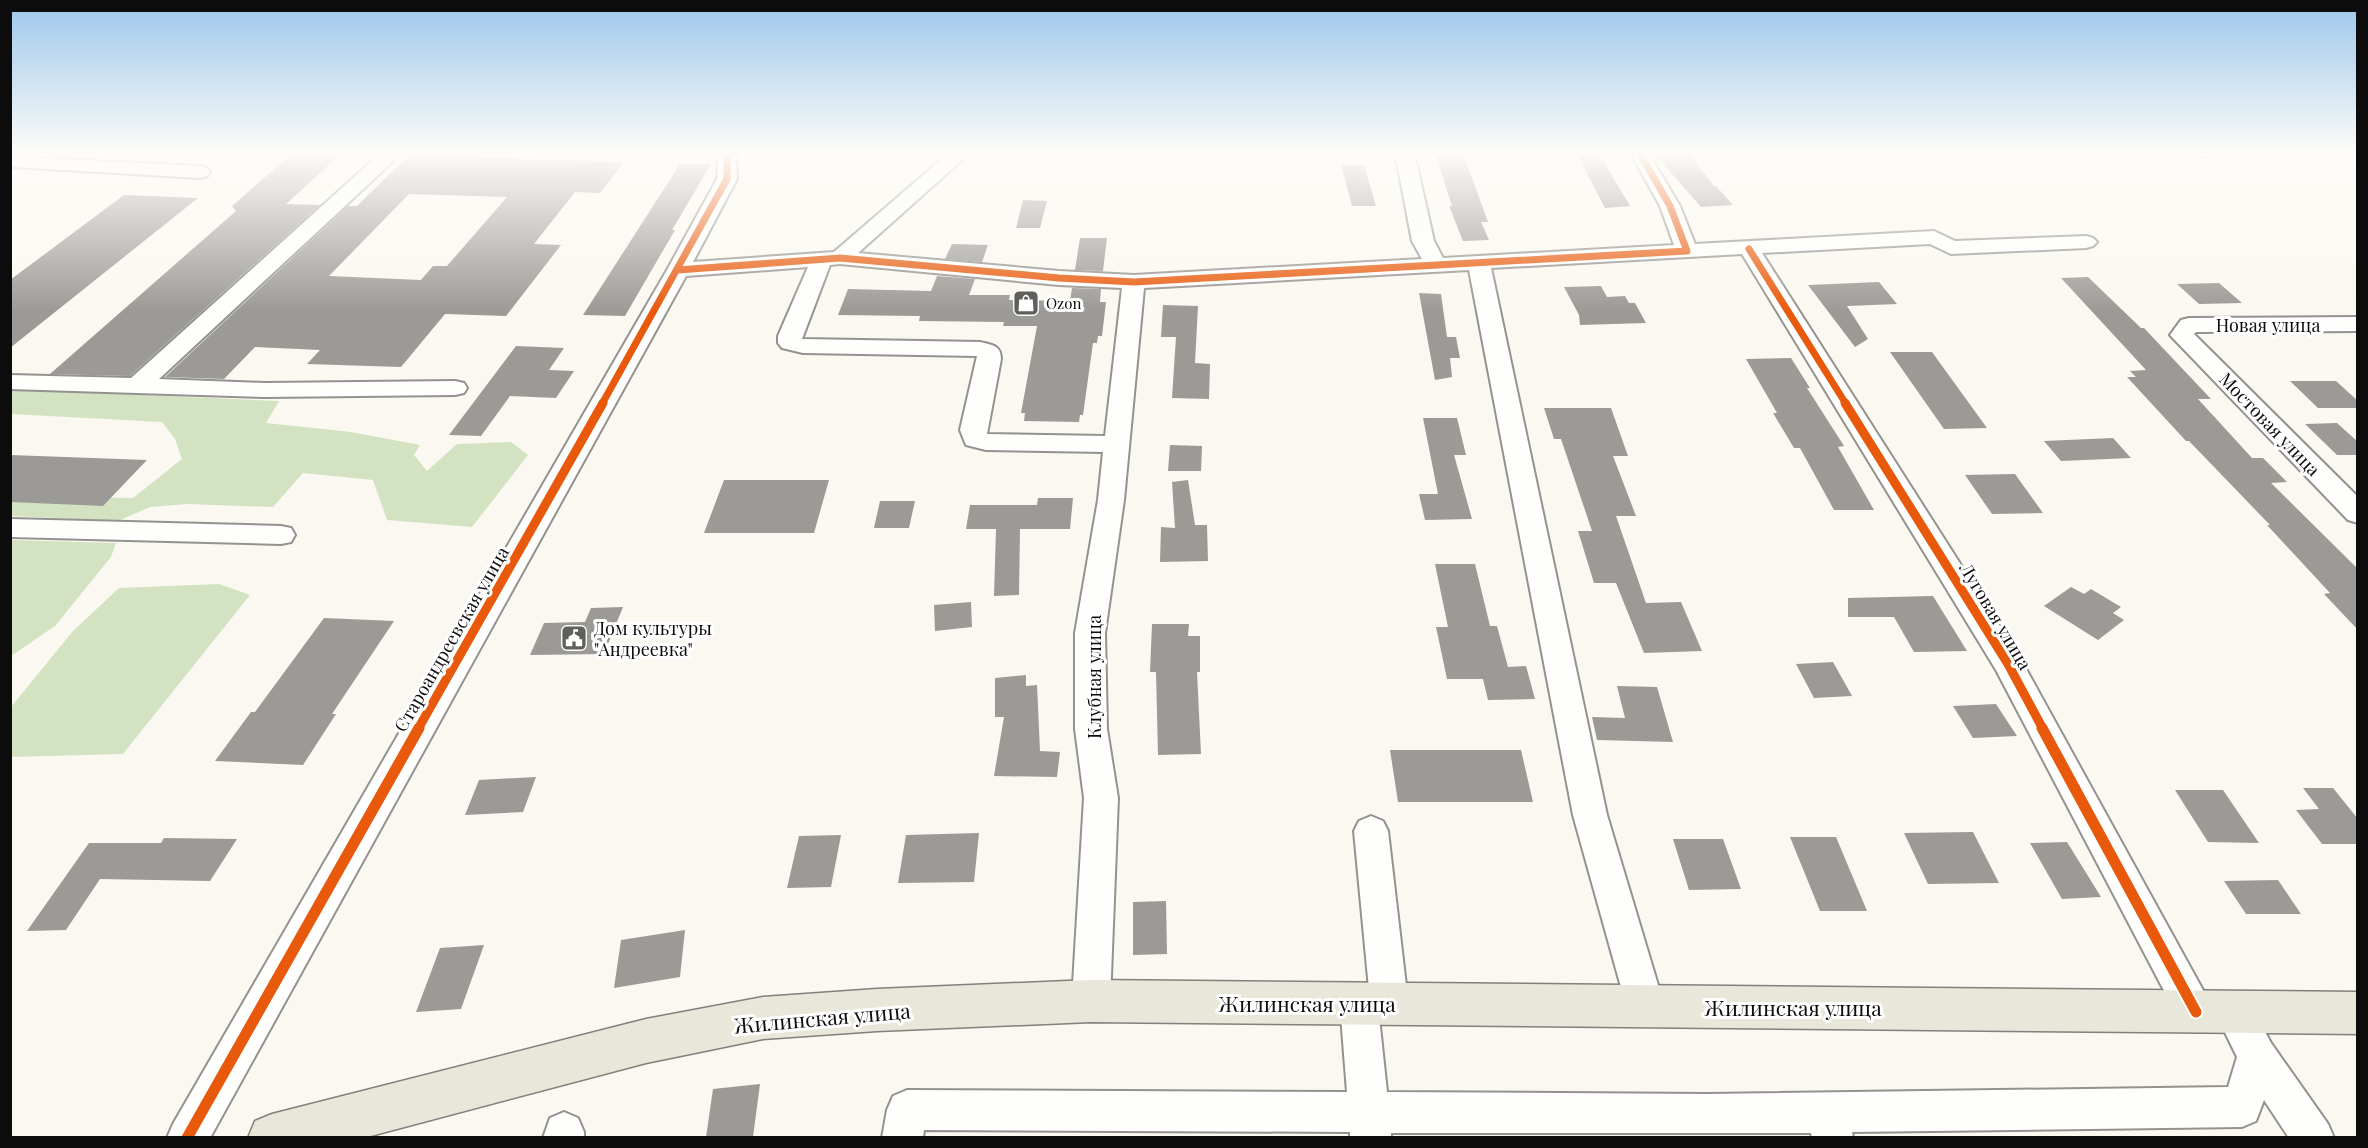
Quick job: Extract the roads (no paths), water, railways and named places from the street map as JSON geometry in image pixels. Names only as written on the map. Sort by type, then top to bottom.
[{"type":"main road","name":"Жилинская улица","points":[[272,1137],[646,1041],[763,1018],[889,1010],[1091,1001],[2358,1013]]},
{"type":"street","points":[[136,387],[334,206]]},
{"type":"street","name":"Староандреевская улица","points":[[187,1137],[713,206]]},
{"type":"street","points":[[896,206],[831,259],[790,336],[790,343],[803,346],[980,349],[988,352],[989,358],[973,429],[975,439],[986,442],[1117,444]]},
{"type":"street","points":[[1415,206],[1423,241],[1436,265]]},
{"type":"street","points":[[1670,206],[1687,251]]},
{"type":"street","points":[[678,270],[831,259],[1134,282],[1934,237],[1951,248],[2086,242]]},
{"type":"street","name":"Луговая улица","points":[[1749,249],[2007,664],[2215,1012],[2257,1056],[2314,1137]]},
{"type":"street","points":[[1479,263],[1590,815],[1645,1005]]},
{"type":"street","name":"Клубная улица","points":[[1091,1001],[1101,798],[1091,729],[1090,633],[1111,500],[1134,282]]},
{"type":"street","name":"Новая улица","points":[[2182,334],[2189,325],[2358,324]]},
{"type":"street","name":"Мостовая улица","points":[[2182,334],[2358,514]]},
{"type":"street","points":[[10,382],[265,390],[455,388]]},
{"type":"street","points":[[10,528],[281,535]]},
{"type":"street","points":[[1370,1125],[1374,1003],[1371,831]]},
{"type":"street","points":[[902,1137],[907,1110],[1370,1125],[1829,1125],[2242,1107],[2257,1056]]},
{"type":"place","name":"Ozon","points":[[1026,303]]},
{"type":"place","name":"Дом культуры \"Андреевка\"","points":[[574,638]]}]
